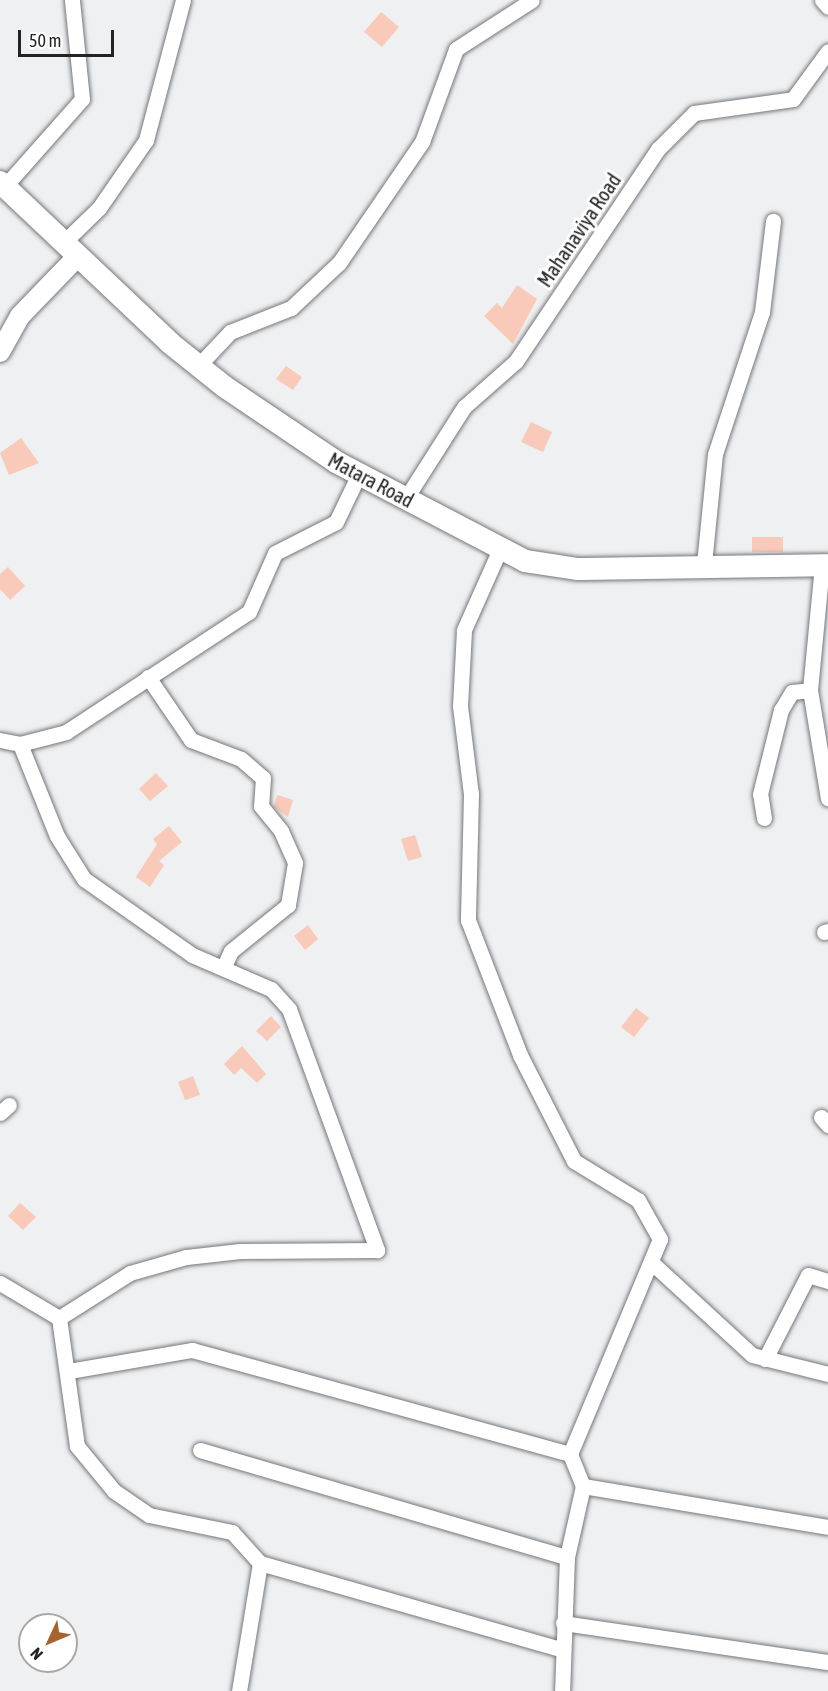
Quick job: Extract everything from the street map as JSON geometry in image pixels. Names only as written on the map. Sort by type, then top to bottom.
[{"type":"highway","name":"Matara Road","points":[[2,184],[70,250],[198,366],[315,449],[500,549],[551,567],[704,564],[825,565]]},
{"type":"main road","points":[[0,352],[20,316],[70,250]]},
{"type":"street","points":[[2,184],[82,99],[72,0]]},
{"type":"street","points":[[70,250],[146,140],[183,0]]},
{"type":"street","points":[[198,366],[230,332],[291,308],[339,262],[422,142],[456,49],[532,0]]},
{"type":"street","points":[[822,0],[828,7]]},
{"type":"street","name":"Mahanaviya Road","points":[[406,498],[464,407],[516,361],[658,149],[694,114],[793,99],[828,51]]},
{"type":"street","points":[[704,564],[715,454],[762,312],[773,221]]},
{"type":"street","points":[[0,740],[20,744],[66,732],[249,612],[275,553],[336,522],[359,474]]},
{"type":"street","points":[[500,549],[464,630],[460,706],[471,794],[468,920],[520,1055],[574,1161],[638,1200],[660,1239],[570,1455],[583,1486],[567,1557],[562,1691]]},
{"type":"street","points":[[825,565],[810,690],[828,799]]},
{"type":"street","points":[[148,677],[191,740],[241,759],[263,778],[261,806],[281,831],[295,863],[288,905],[231,951],[224,966]]},
{"type":"street","points":[[764,818],[760,794],[781,710],[792,692],[810,690]]},
{"type":"street","points":[[20,744],[57,836],[84,879],[192,955],[224,966],[271,989],[289,1009],[376,1250],[240,1251],[186,1257],[130,1273],[59,1318]]},
{"type":"street","points":[[651,1262],[752,1355],[828,1374]]},
{"type":"street","points":[[765,1359],[808,1275],[828,1281]]},
{"type":"street","points":[[0,1283],[59,1318],[69,1371],[66,1392],[77,1446],[114,1491],[149,1515],[232,1532],[260,1563],[563,1650]]},
{"type":"street","points":[[69,1371],[192,1350],[570,1455]]},
{"type":"street","points":[[200,1450],[567,1557]]},
{"type":"street","points":[[583,1486],[828,1527]]},
{"type":"street","points":[[239,1691],[260,1563]]},
{"type":"street","points":[[563,1623],[828,1662]]},
{"type":"building","points":[[381,12],[399,27],[382,47],[364,32]]},
{"type":"building","points":[[517,285],[537,299],[513,344],[484,316],[497,303],[502,308]]},
{"type":"building","points":[[286,366],[302,377],[293,390],[276,379]]},
{"type":"building","points":[[531,422],[552,432],[543,452],[521,442]]},
{"type":"building","points":[[21,438],[39,463],[9,475],[0,453]]},
{"type":"building","points":[[752,537],[783,537],[783,552],[752,552]]},
{"type":"building","points":[[8,567],[25,586],[10,600],[0,589],[0,574]]},
{"type":"building","points":[[156,773],[168,786],[150,801],[139,789]]},
{"type":"building","points":[[277,795],[293,800],[288,817],[274,807]]},
{"type":"building","points":[[169,826],[182,842],[159,861],[164,865],[150,887],[136,877],[157,844],[153,839]]},
{"type":"building","points":[[415,835],[422,857],[408,861],[401,839]]},
{"type":"building","points":[[308,925],[318,939],[305,950],[294,936]]},
{"type":"building","points":[[636,1008],[649,1018],[634,1037],[621,1027]]},
{"type":"building","points":[[271,1016],[281,1027],[267,1041],[256,1031]]},
{"type":"building","points":[[242,1046],[266,1074],[257,1083],[241,1068],[234,1075],[224,1064]]},
{"type":"building","points":[[193,1076],[200,1095],[185,1100],[178,1082]]},
{"type":"building","points":[[20,1203],[36,1217],[23,1230],[8,1216]]}]
